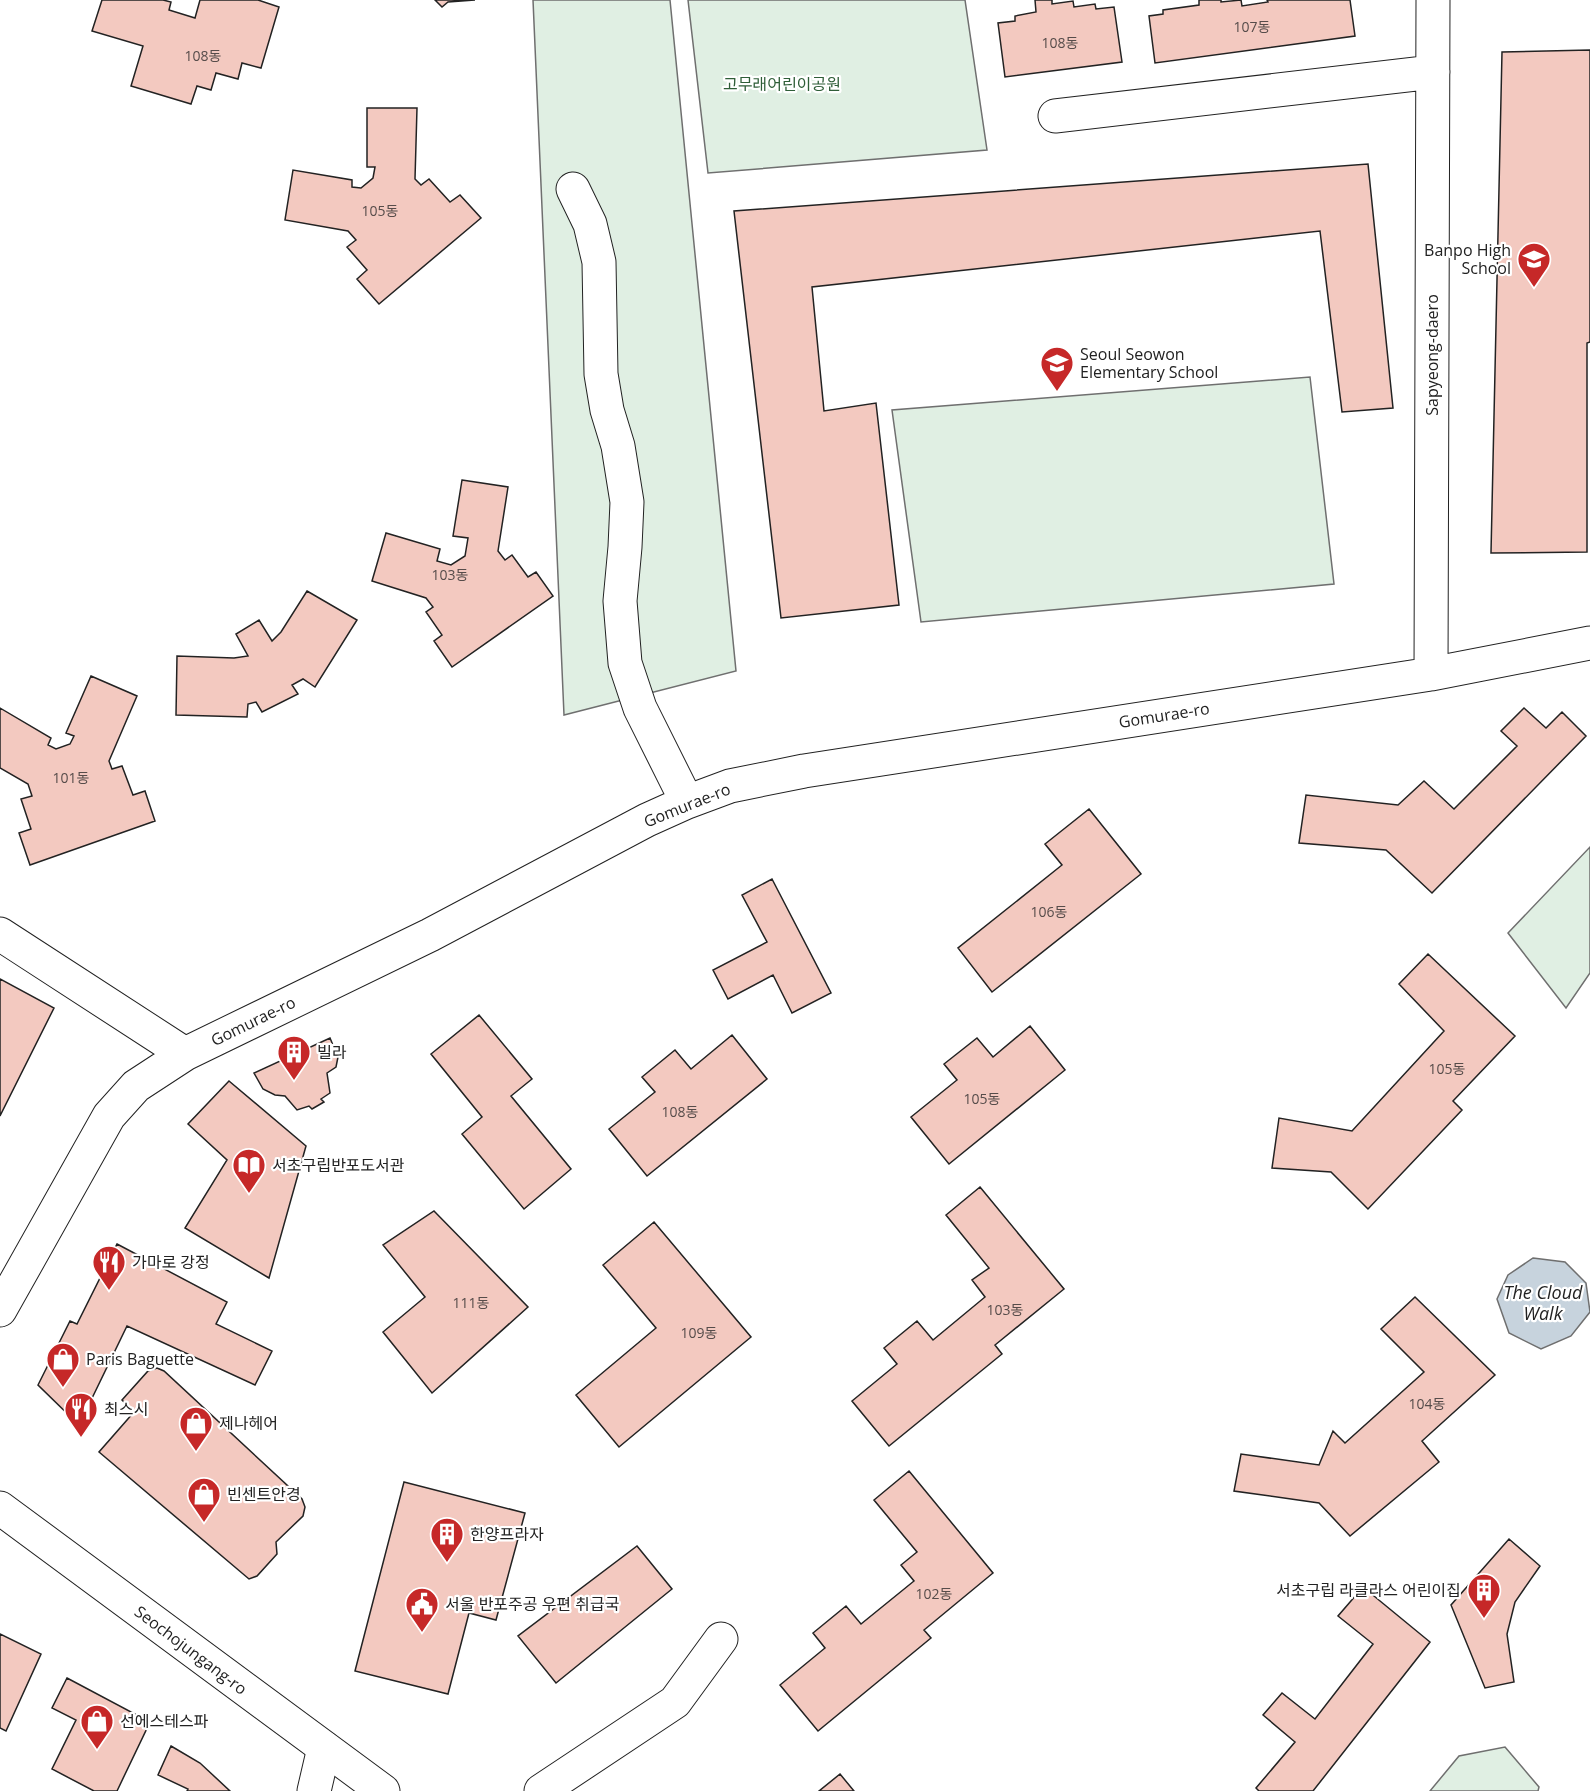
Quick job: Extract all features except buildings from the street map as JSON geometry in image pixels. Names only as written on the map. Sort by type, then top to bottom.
[{"type":"street","name":"Sapyeong-daero","points":[[1431,674],[1432,0]]},
{"type":"street","points":[[1055,116],[1433,72]]},
{"type":"street","points":[[573,189],[590,224],[599,262],[601,374],[607,410],[618,446],[627,502],[620,601],[625,663],[640,708],[687,802]]},
{"type":"street","name":"Gomurae-ro","points":[[0,1310],[109,1116],[136,1086],[184,1054],[430,935],[647,820],[687,802],[730,786],[804,771],[1431,674],[1590,643]]},
{"type":"street","points":[[0,934],[184,1054]]},
{"type":"street","name":"Seochojungang-ro","points":[[0,1508],[383,1791]]},
{"type":"street","points":[[541,1791],[675,1702],[721,1639]]},
{"type":"street","points":[[314,1791],[324,1748]]},
{"type":"green space","points":[[533,0],[670,0],[736,671],[564,715]]},
{"type":"green space","name":"고무래어린이공원","points":[[688,0],[965,0],[987,150],[708,173]]},
{"type":"green space","points":[[1310,377],[1334,584],[921,622],[892,410]]},
{"type":"green space","points":[[1590,847],[1590,973],[1566,1008],[1508,933]]},
{"type":"green space","points":[[1505,1747],[1539,1787],[1538,1791],[1430,1791],[1459,1756]]},
{"type":"water","name":"The Cloud Walk","points":[[1533,1258],[1565,1262],[1586,1283],[1590,1312],[1571,1336],[1541,1349],[1509,1333],[1497,1299],[1508,1275]]},
{"type":"place","name":"Banpo High School","points":[[1534,288]]},
{"type":"place","name":"Seoul Seowon Elementary School","points":[[1057,392]]},
{"type":"place","name":"빌라","points":[[294,1081]]},
{"type":"place","name":"서초구립반포도서관","points":[[249,1194]]},
{"type":"place","name":"가마로 강정","points":[[109,1291]]},
{"type":"place","name":"Paris Baguette","points":[[63,1388]]},
{"type":"place","name":"최스시","points":[[81,1438]]},
{"type":"place","name":"제나헤어","points":[[196,1452]]},
{"type":"place","name":"빈센트안경","points":[[204,1523]]},
{"type":"place","name":"한양프라자","points":[[447,1563]]},
{"type":"place","name":"서초구립 라클라스 어린이집","points":[[1484,1619]]},
{"type":"place","name":"서울 반포주공 우편 취급국","points":[[422,1633]]},
{"type":"place","name":"선에스테스파","points":[[97,1750]]}]
